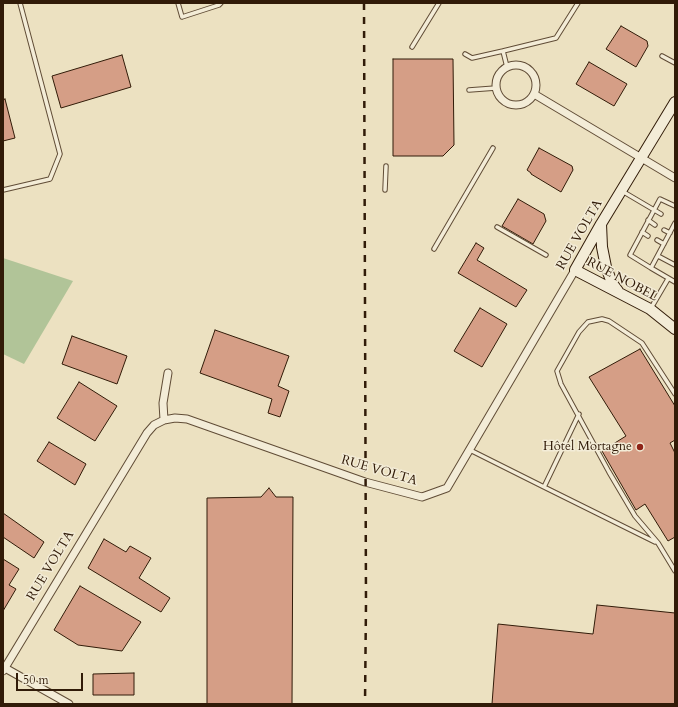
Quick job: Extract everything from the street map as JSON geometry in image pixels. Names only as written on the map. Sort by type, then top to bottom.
[{"type":"street","points":[[517,64],[530,69],[534,74],[537,81],[537,88],[530,100],[518,105],[506,102],[501,98],[496,88],[497,79],[506,67],[517,64]]},
{"type":"street","points":[[534,94],[675,178]]},
{"type":"street","name":"RUE VOLTA","points":[[4,670],[147,433],[154,425],[164,420],[175,418],[187,420],[365,482],[422,497],[447,488],[601,224],[675,102]]},
{"type":"street","points":[[601,224],[602,247],[606,267],[612,283],[621,294]]},
{"type":"street","name":"RUE NOBEL","points":[[575,270],[650,309],[675,329]]},
{"type":"street","points":[[164,420],[163,402],[168,373]]},
{"type":"street","points":[[4,670],[69,704]]},
{"type":"lane","points":[[3,190],[50,179],[60,154],[20,3]]},
{"type":"lane","points":[[178,3],[182,17],[219,5],[220,3]]},
{"type":"lane","points":[[412,47],[439,3]]},
{"type":"lane","points":[[465,54],[472,58],[556,38],[578,3]]},
{"type":"lane","points":[[503,51],[506,67]]},
{"type":"lane","points":[[662,56],[675,63]]},
{"type":"lane","points":[[469,90],[496,88]]},
{"type":"lane","points":[[434,249],[493,148]]},
{"type":"lane","points":[[386,166],[386,190]]},
{"type":"lane","points":[[621,191],[661,214]]},
{"type":"lane","points":[[675,206],[660,198],[630,255],[675,282]]},
{"type":"lane","points":[[648,220],[655,225]]},
{"type":"lane","points":[[651,268],[675,222],[671,220]]},
{"type":"lane","points":[[496,227],[546,255]]},
{"type":"lane","points":[[664,230],[670,233]]},
{"type":"lane","points":[[642,232],[648,236]]},
{"type":"lane","points":[[657,240],[664,244]]},
{"type":"lane","points":[[658,256],[675,265]]},
{"type":"lane","points":[[650,309],[668,279]]},
{"type":"lane","points":[[675,394],[642,343],[602,318],[588,322],[580,332],[557,371],[561,384],[609,472],[635,516],[658,544],[675,571]]},
{"type":"lane","points":[[544,487],[578,414]]},
{"type":"lane","points":[[470,449],[658,544]]},
{"type":"green space","points":[[3,258],[73,281],[24,364],[3,354]]},
{"type":"building","points":[[621,26],[647,41],[648,46],[636,67],[606,49]]},
{"type":"building","points":[[122,55],[131,87],[61,108],[52,76]]},
{"type":"building","points":[[393,59],[453,59],[454,145],[443,156],[393,156]]},
{"type":"building","points":[[589,62],[627,84],[614,106],[576,84]]},
{"type":"building","points":[[5,99],[15,138],[3,141],[3,100]]},
{"type":"building","points":[[539,148],[572,166],[573,170],[561,192],[527,170]]},
{"type":"building","points":[[518,199],[544,214],[546,221],[533,244],[502,226]]},
{"type":"building","points":[[476,243],[484,248],[477,260],[527,290],[516,307],[458,273]]},
{"type":"building","points":[[480,308],[507,324],[482,367],[454,351]]},
{"type":"building","points":[[215,330],[289,356],[278,386],[289,391],[280,417],[268,413],[272,399],[200,373]]},
{"type":"building","points":[[72,336],[127,356],[117,384],[62,364]]},
{"type":"building","name":"Hôtel Mortagne","points":[[640,349],[675,406],[675,440],[670,443],[675,453],[675,537],[668,541],[645,504],[636,510],[602,451],[626,436],[589,377]]},
{"type":"building","points":[[79,382],[117,406],[95,441],[57,418]]},
{"type":"building","points":[[49,442],[86,464],[75,485],[37,461]]},
{"type":"building","points":[[269,488],[276,497],[293,497],[292,704],[207,704],[207,498],[261,497]]},
{"type":"building","points":[[3,513],[44,542],[34,558],[3,537]]},
{"type":"building","points":[[104,539],[126,552],[130,546],[151,558],[139,578],[170,598],[161,612],[88,568]]},
{"type":"building","points":[[3,559],[19,569],[9,585],[16,589],[3,611]]},
{"type":"building","points":[[80,586],[141,622],[122,651],[78,645],[54,630]]},
{"type":"building","points":[[597,605],[675,613],[675,704],[492,704],[498,624],[593,634]]},
{"type":"building","points":[[134,673],[134,695],[93,695],[93,674]]},
{"type":"railway","points":[[364,3],[365,704]]},
{"type":"place","name":"Hôtel Mortagne","points":[[640,447]]}]
